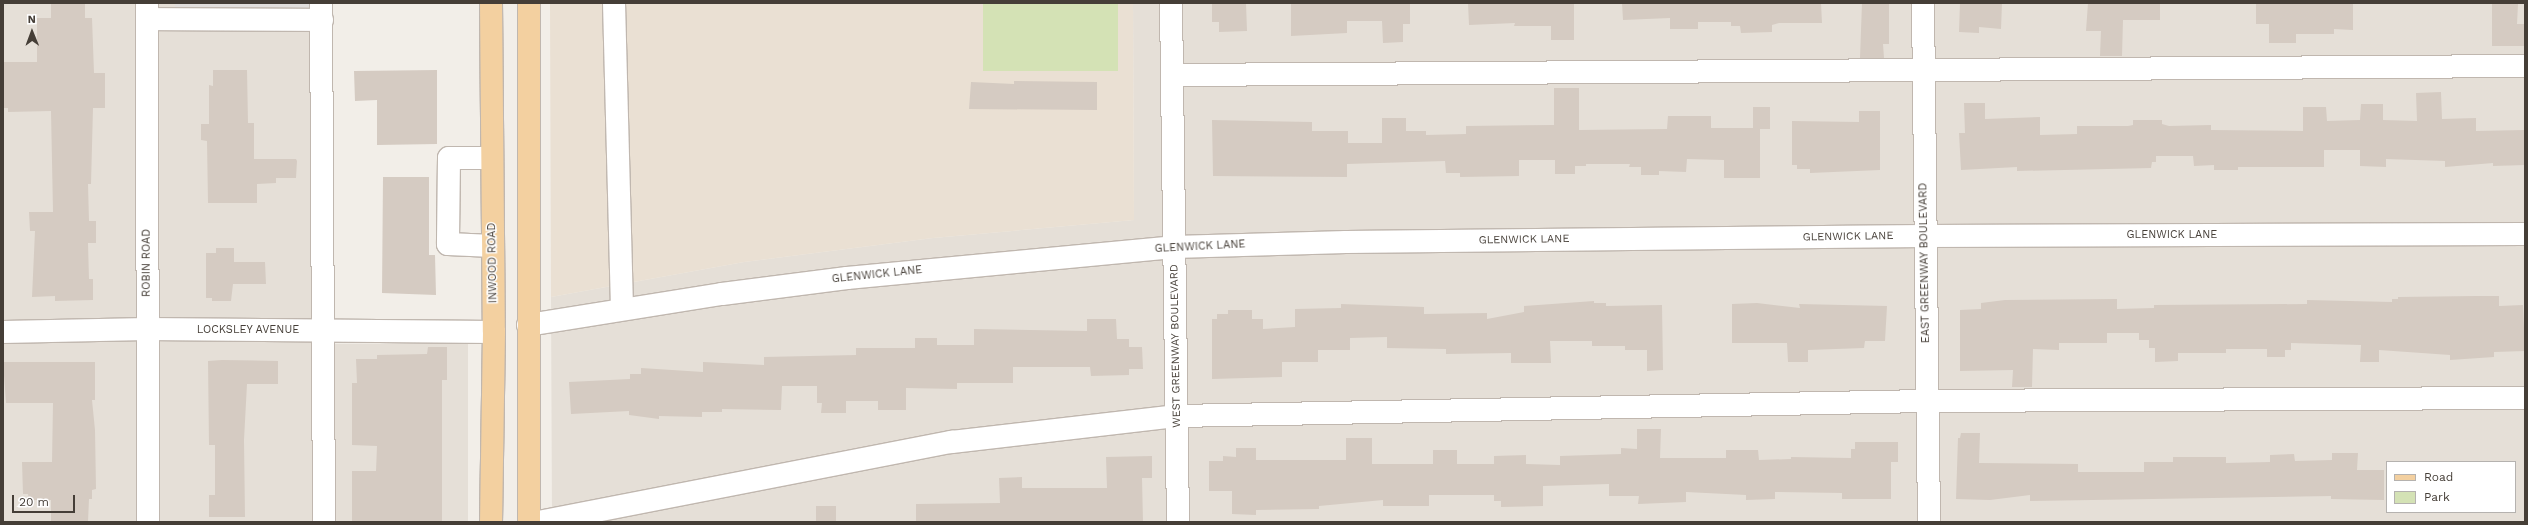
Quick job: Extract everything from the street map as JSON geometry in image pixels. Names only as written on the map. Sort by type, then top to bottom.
[{"type":"main road","name":"INWOOD ROAD","points":[[491,3],[494,332],[491,522]]},
{"type":"main road","points":[[529,3],[529,522]]},
{"type":"main road","points":[[494,332],[528,325]]},
{"type":"street","points":[[614,3],[622,309]]},
{"type":"street","name":"WEST GREENWAY BOULEVARD","points":[[1171,3],[1178,416],[1178,522]]},
{"type":"street","name":"EAST GREENWAY BOULEVARD","points":[[1923,3],[1924,236],[1929,522]]},
{"type":"street","points":[[147,11],[322,11],[324,522]]},
{"type":"street","name":"ROBIN ROAD","points":[[147,11],[148,522]]},
{"type":"street","points":[[1172,75],[2525,66]]},
{"type":"street","points":[[492,158],[448,158],[448,244],[493,246]]},
{"type":"street","name":"GLENWICK LANE","points":[[528,325],[622,309],[847,278],[1174,247],[1346,242],[1924,236],[2525,234]]},
{"type":"street","name":"LOCKSLEY AVENUE","points":[[3,332],[147,329],[494,332]]},
{"type":"street","points":[[539,522],[952,442],[1178,416],[1928,401],[2525,398]]},
{"type":"shaded area","points":[[3,3],[175,3],[176,11],[320,9],[321,344],[468,343],[468,522],[3,522]]},
{"type":"shaded area","points":[[175,3],[320,3],[320,9],[175,11]]},
{"type":"shaded area","points":[[550,3],[1133,3],[1134,220],[933,238],[744,262],[551,297]]},
{"type":"shaded area","points":[[1133,3],[2525,3],[2525,522],[552,522],[551,297],[744,262],[933,238],[1134,220]]},
{"type":"green space","points":[[983,3],[1118,3],[1118,71],[983,71]]},
{"type":"building","points":[[51,3],[85,3],[85,18],[92,18],[94,73],[105,73],[105,108],[93,108],[91,184],[88,184],[89,221],[96,221],[96,243],[88,243],[89,279],[93,279],[93,300],[55,301],[55,296],[32,297],[35,231],[30,231],[29,212],[53,212],[51,111],[8,112],[8,108],[3,108],[3,62],[37,62],[37,18],[51,18]]},
{"type":"building","points":[[1212,3],[1246,3],[1247,31],[1219,32],[1219,22],[1212,22]]},
{"type":"building","points":[[1291,3],[1410,3],[1410,24],[1403,24],[1403,42],[1383,43],[1382,21],[1347,21],[1347,33],[1291,36]]},
{"type":"building","points":[[1468,3],[1574,3],[1574,40],[1551,40],[1551,26],[1514,26],[1515,23],[1469,25]]},
{"type":"building","points":[[1622,3],[1821,3],[1822,23],[1779,23],[1772,25],[1772,32],[1741,33],[1740,26],[1731,26],[1731,22],[1698,22],[1698,29],[1670,29],[1670,18],[1623,20]]},
{"type":"building","points":[[1862,3],[1889,3],[1889,44],[1883,44],[1884,58],[1860,58]]},
{"type":"building","points":[[1960,3],[2002,3],[2001,29],[1979,27],[1979,33],[1959,32]]},
{"type":"building","points":[[2088,3],[2160,3],[2160,20],[2123,20],[2122,56],[2100,56],[2101,31],[2086,31]]},
{"type":"building","points":[[2256,3],[2353,3],[2353,30],[2334,29],[2334,34],[2296,34],[2296,43],[2269,43],[2269,24],[2256,24]]},
{"type":"building","points":[[2492,3],[2518,4],[2517,24],[2525,24],[2525,46],[2492,46]]},
{"type":"building","points":[[213,70],[247,70],[248,123],[254,123],[254,159],[296,159],[297,161],[296,178],[276,178],[276,183],[257,184],[257,203],[208,203],[207,141],[201,140],[201,124],[209,124],[209,85],[213,86]]},
{"type":"building","points":[[437,70],[437,144],[377,145],[377,100],[355,101],[354,71]]},
{"type":"building","points":[[1014,81],[1097,82],[1097,110],[969,109],[971,82],[1014,84]]},
{"type":"building","points":[[1554,88],[1579,88],[1579,130],[1667,129],[1668,116],[1711,116],[1711,128],[1753,128],[1753,107],[1770,107],[1770,129],[1760,129],[1760,178],[1724,178],[1724,160],[1687,159],[1686,172],[1659,171],[1659,175],[1641,175],[1641,167],[1629,167],[1630,164],[1586,164],[1586,166],[1575,166],[1575,174],[1555,174],[1555,160],[1519,160],[1519,176],[1460,177],[1460,173],[1446,173],[1445,161],[1347,164],[1347,177],[1213,176],[1212,120],[1312,122],[1312,131],[1348,131],[1348,143],[1382,143],[1382,118],[1406,118],[1406,131],[1426,131],[1426,135],[1466,134],[1466,126],[1554,125]]},
{"type":"building","points":[[2441,92],[2442,119],[2476,118],[2476,131],[2525,130],[2525,165],[2493,166],[2493,163],[2445,167],[2445,161],[2386,159],[2386,167],[2360,166],[2360,150],[2324,150],[2324,167],[2238,167],[2238,170],[2214,170],[2214,165],[2194,166],[2193,156],[2156,156],[2156,162],[2152,162],[2151,168],[2017,171],[2017,167],[1961,170],[1959,133],[1965,133],[1964,103],[1985,103],[1985,119],[2040,117],[2040,135],[2077,134],[2077,126],[2128,126],[2133,125],[2133,120],[2162,120],[2162,124],[2169,126],[2211,125],[2211,130],[2303,131],[2303,107],[2326,107],[2327,121],[2360,120],[2361,104],[2383,104],[2383,120],[2417,121],[2416,93]]},
{"type":"building","points":[[1859,111],[1880,111],[1880,170],[1810,173],[1810,169],[1797,169],[1797,165],[1792,165],[1792,121],[1859,122]]},
{"type":"building","points":[[383,177],[429,177],[429,255],[435,255],[436,295],[382,293]]},
{"type":"building","points":[[216,248],[234,248],[234,262],[265,262],[266,284],[233,284],[231,301],[212,301],[212,298],[206,298],[206,253],[216,253]]},
{"type":"building","points":[[2499,296],[2499,306],[2523,305],[2525,351],[2494,352],[2494,357],[2450,360],[2450,355],[2379,350],[2379,362],[2360,362],[2361,345],[2291,343],[2291,350],[2285,350],[2285,357],[2267,357],[2267,349],[2226,349],[2226,353],[2178,353],[2178,361],[2155,362],[2155,348],[2149,348],[2149,340],[2139,340],[2139,333],[2107,333],[2107,343],[2059,343],[2059,350],[2033,349],[2032,387],[2012,387],[2013,370],[1960,371],[1960,310],[1981,309],[1981,303],[2005,300],[2117,299],[2117,309],[2154,308],[2154,305],[2307,304],[2307,300],[2392,302],[2392,299],[2398,299],[2398,297]]},
{"type":"building","points":[[1594,301],[1594,303],[1606,303],[1606,306],[1662,305],[1663,370],[1647,371],[1647,350],[1625,350],[1625,346],[1592,346],[1592,341],[1550,341],[1551,363],[1511,363],[1511,353],[1446,354],[1446,349],[1387,348],[1387,337],[1350,338],[1350,350],[1318,350],[1318,362],[1282,362],[1282,377],[1212,379],[1212,319],[1217,319],[1217,314],[1228,314],[1228,310],[1252,310],[1252,319],[1263,319],[1263,329],[1295,327],[1295,309],[1341,308],[1341,304],[1424,307],[1424,314],[1487,313],[1487,319],[1524,312],[1524,306]]},
{"type":"building","points":[[1757,303],[1800,308],[1799,304],[1887,306],[1885,341],[1865,341],[1864,348],[1808,350],[1808,362],[1788,362],[1787,343],[1732,343],[1732,304]]},
{"type":"building","points":[[1087,319],[1116,319],[1117,339],[1129,339],[1129,347],[1142,347],[1143,369],[1129,369],[1129,375],[1091,376],[1090,367],[1013,367],[1013,383],[957,383],[957,389],[906,388],[906,410],[878,410],[878,401],[846,401],[846,413],[821,413],[822,403],[817,403],[817,386],[782,386],[781,410],[722,409],[722,412],[702,412],[702,417],[659,416],[659,419],[629,415],[629,411],[571,414],[569,382],[630,379],[630,374],[641,374],[641,368],[703,372],[703,362],[764,365],[764,357],[856,355],[856,348],[915,348],[915,338],[937,338],[937,345],[974,345],[974,329],[1087,331]]},
{"type":"building","points":[[428,347],[447,347],[447,380],[442,380],[442,522],[352,522],[352,471],[376,471],[377,446],[352,445],[352,383],[357,383],[356,359],[377,359],[377,355],[427,354]]},
{"type":"building","points":[[208,361],[278,361],[278,384],[247,384],[244,440],[245,517],[209,517],[209,495],[215,495],[215,445],[209,445]]},
{"type":"building","points":[[3,362],[95,362],[95,400],[92,400],[95,430],[96,489],[92,490],[92,499],[89,499],[88,522],[51,522],[51,500],[29,500],[28,494],[23,494],[22,462],[52,462],[53,403],[6,403]]},
{"type":"building","points":[[1637,429],[1661,429],[1660,458],[1726,458],[1726,450],[1758,450],[1759,460],[1791,459],[1791,457],[1851,458],[1851,449],[1855,449],[1855,442],[1898,442],[1898,462],[1891,462],[1891,499],[1842,499],[1842,493],[1775,492],[1775,499],[1746,500],[1746,495],[1686,492],[1686,502],[1638,504],[1639,496],[1609,496],[1609,484],[1543,486],[1543,506],[1501,507],[1501,501],[1494,501],[1494,495],[1429,495],[1429,506],[1383,506],[1383,500],[1319,506],[1319,509],[1256,510],[1256,515],[1232,514],[1232,491],[1209,491],[1209,461],[1223,461],[1223,456],[1236,457],[1236,448],[1256,448],[1256,460],[1346,460],[1346,438],[1372,438],[1372,464],[1433,464],[1433,450],[1457,450],[1457,464],[1494,464],[1494,456],[1526,455],[1526,464],[1560,465],[1560,456],[1621,454],[1621,448],[1637,449]]},
{"type":"building","points":[[1961,433],[1980,433],[1979,463],[2078,464],[2078,472],[2144,472],[2144,462],[2173,462],[2173,457],[2226,457],[2226,463],[2270,462],[2270,455],[2294,454],[2295,461],[2332,460],[2332,453],[2358,453],[2357,470],[2384,470],[2384,500],[2331,499],[2331,496],[2030,501],[2030,495],[1990,500],[1956,499],[1958,438],[1960,438]]},
{"type":"building","points":[[1152,456],[1152,478],[1142,478],[1143,522],[916,522],[916,504],[1000,503],[999,478],[1022,477],[1022,488],[1107,488],[1106,457]]},
{"type":"building","points":[[816,506],[836,506],[836,522],[816,522]]}]
